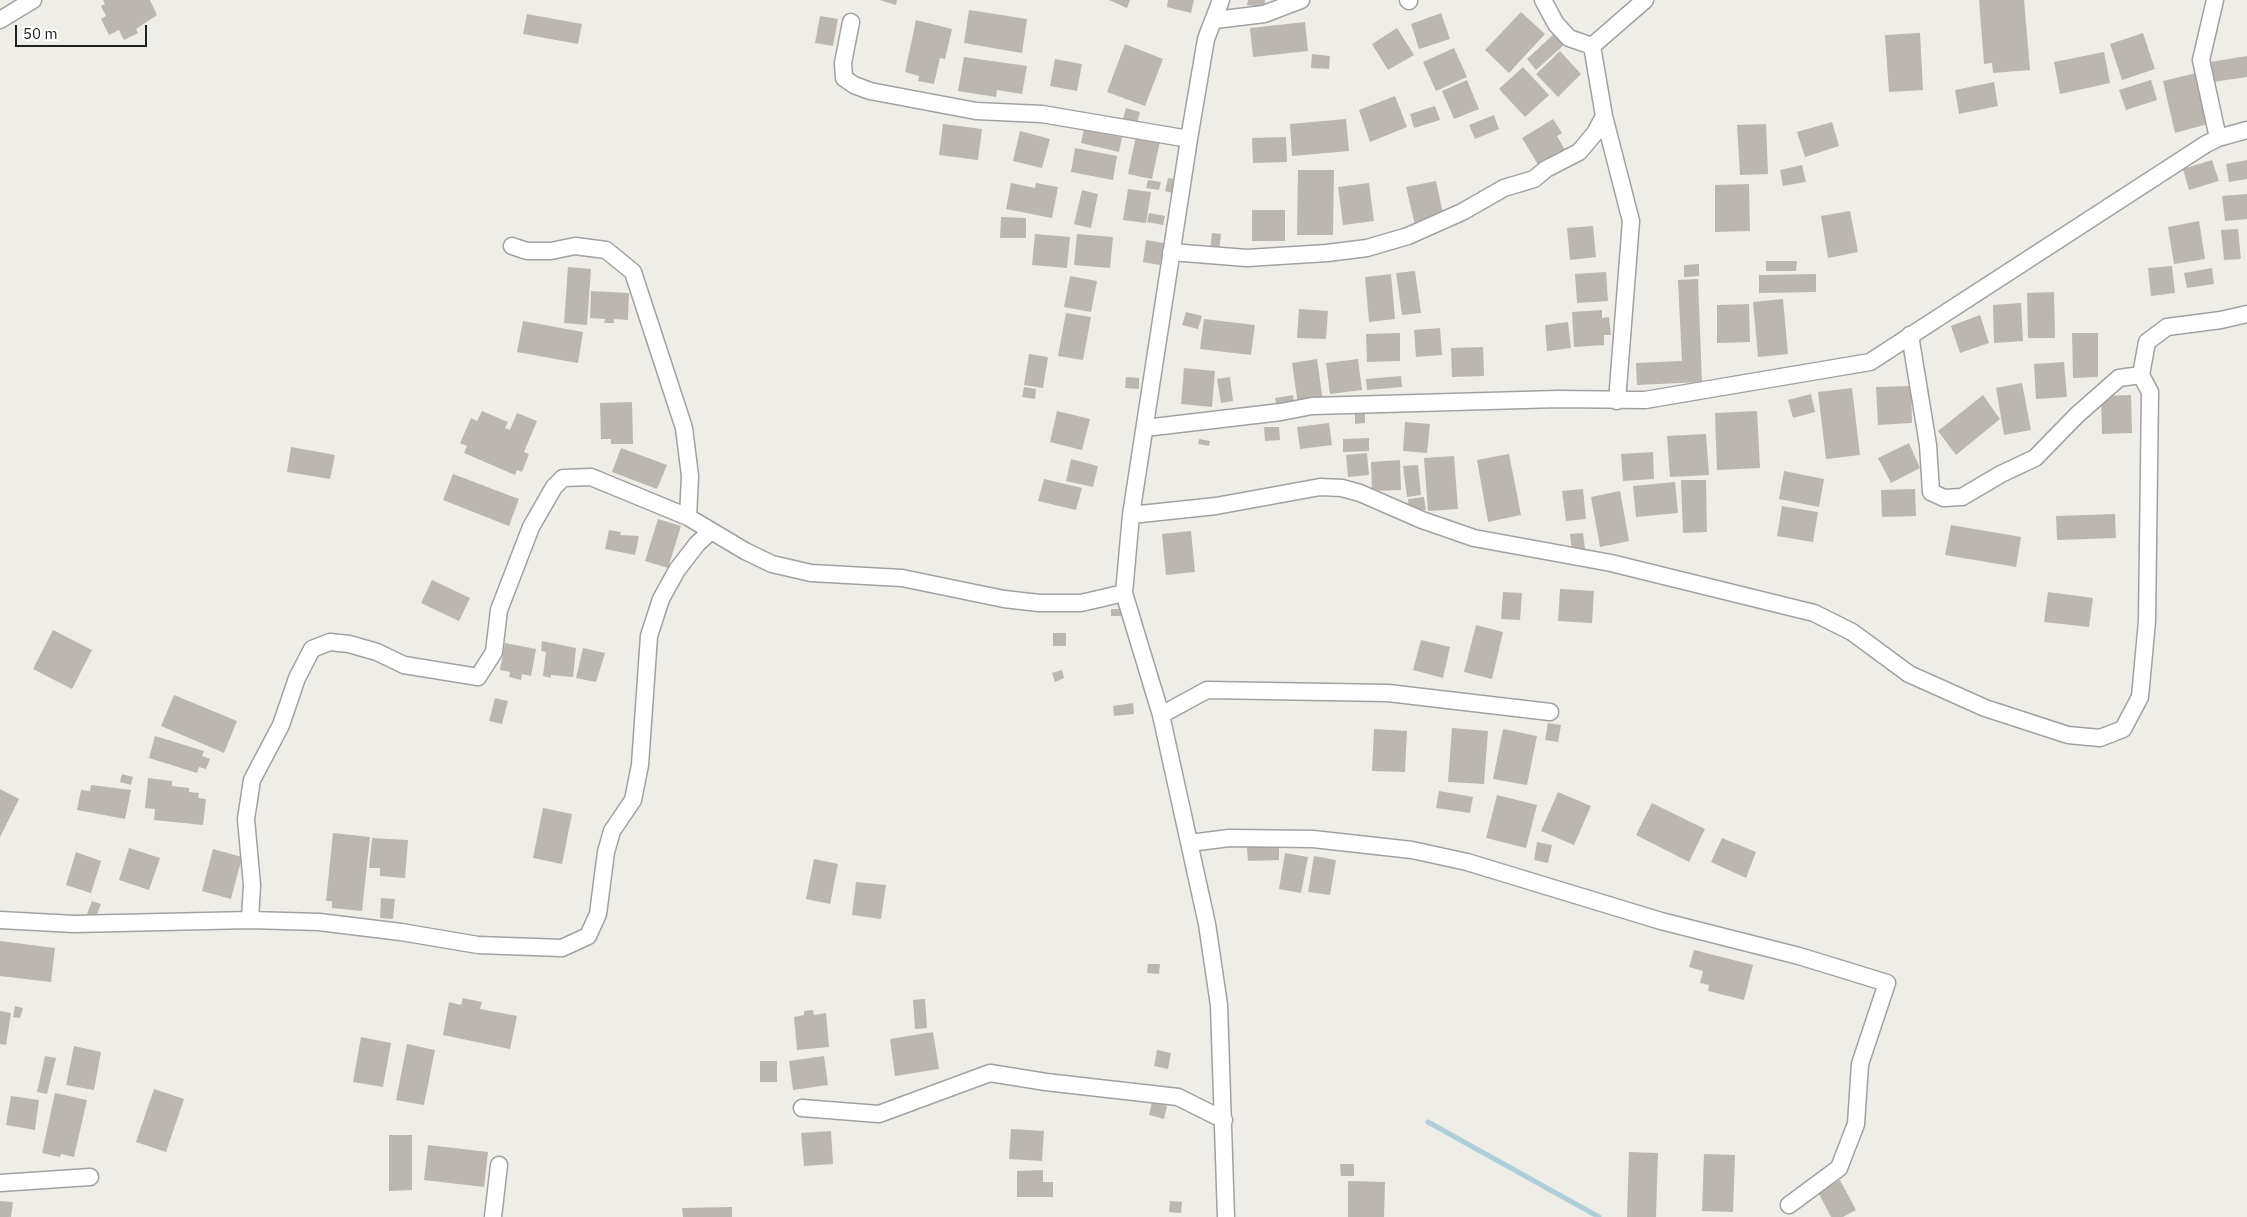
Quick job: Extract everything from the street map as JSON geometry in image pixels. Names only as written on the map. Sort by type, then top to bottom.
[{"type":"street","points":[[0,20],[33,0]]},
{"type":"street","points":[[1221,0],[1215,20],[1206,39],[1189,139],[1131,516],[1124,593],[1161,715],[1207,924],[1219,1005],[1226,1217]]},
{"type":"street","points":[[1215,20],[1264,14],[1301,0]]},
{"type":"street","points":[[1543,0],[1556,24],[1569,38],[1592,46]]},
{"type":"street","points":[[1592,46],[1644,0]]},
{"type":"street","points":[[2216,0],[2201,60],[2218,138]]},
{"type":"street","points":[[851,22],[843,63],[844,78],[854,85],[870,91],[976,111],[1042,114],[1189,139]]},
{"type":"street","points":[[1592,46],[1604,116],[1631,220],[1617,401]]},
{"type":"street","points":[[1171,252],[1247,258],[1289,256],[1367,248],[1408,236],[1462,212],[1504,188],[1534,179],[1546,169],[1579,152],[1595,133],[1604,116]]},
{"type":"street","points":[[1145,428],[1281,412],[1312,406],[1558,399],[1645,400],[1870,362],[2054,245],[2131,191],[2218,138],[2247,130]]},
{"type":"street","points":[[512,246],[527,251],[551,251],[575,246],[606,250],[633,272],[684,428],[690,476],[688,517]]},
{"type":"street","points":[[1131,516],[1216,506],[1320,487],[1342,488],[1360,493],[1422,520],[1474,538],[1611,563],[1814,613],[1852,632],[1909,674],[1985,708],[2068,735],[2100,738],[2123,729],[2140,697],[2147,621],[2150,392],[2141,375],[2148,342],[2167,326],[2221,320],[2247,314]]},
{"type":"street","points":[[1910,335],[1928,445],[1931,492],[1944,498],[1962,497],[2001,474],[2035,458],[2077,415],[2119,378],[2141,375]]},
{"type":"street","points":[[250,920],[252,885],[246,819],[252,780],[281,725],[297,678],[312,649],[330,642],[348,644],[377,652],[404,666],[478,677],[494,652],[499,610],[531,527],[554,488],[563,478],[591,477],[688,517],[772,564],[811,573],[902,578],[1004,599],[1039,602],[1082,603],[1124,593]]},
{"type":"street","points":[[0,920],[74,924],[250,920],[319,922],[400,932],[478,945],[562,948],[588,936],[598,914],[606,852],[612,831],[633,800],[640,764],[648,636],[661,599],[677,570],[697,544],[711,531]]},
{"type":"street","points":[[1161,715],[1207,690],[1388,693],[1550,712]]},
{"type":"street","points":[[1190,843],[1228,838],[1313,839],[1412,850],[1466,862],[1661,921],[1800,956],[1887,983],[1860,1064],[1856,1124],[1839,1168],[1789,1205]]},
{"type":"street","points":[[802,1108],[879,1114],[990,1073],[1046,1082],[1178,1097],[1224,1120]]},
{"type":"street","points":[[493,1217],[499,1166]]},
{"type":"street","points":[[0,1183],[90,1177]]},
{"type":"building","points":[[103,0],[150,0],[157,15],[136,29],[138,33],[124,40],[119,30],[109,35],[101,19],[106,16],[101,6],[105,4]]},
{"type":"building","points":[[879,0],[897,0],[896,5]]},
{"type":"building","points":[[1109,0],[1130,0],[1127,8]]},
{"type":"building","points":[[1168,0],[1194,0],[1191,13],[1167,7]]},
{"type":"building","points":[[1248,0],[1265,0],[1264,7],[1247,5]]},
{"type":"building","points":[[1979,0],[2024,0],[2030,70],[1993,73],[1992,63],[1984,64]]},
{"type":"building","points":[[969,10],[1027,19],[1022,53],[964,43]]},
{"type":"building","points":[[1521,12],[1545,34],[1509,73],[1485,50]]},
{"type":"building","points":[[1441,13],[1450,39],[1419,49],[1411,24]]},
{"type":"building","points":[[527,14],[582,24],[578,44],[523,34]]},
{"type":"building","points":[[820,16],[838,19],[833,46],[815,43]]},
{"type":"building","points":[[916,20],[952,29],[945,59],[940,58],[934,84],[918,81],[919,76],[905,72]]},
{"type":"building","points":[[1305,22],[1308,51],[1253,57],[1250,28]]},
{"type":"building","points":[[1397,28],[1414,55],[1388,70],[1372,44]]},
{"type":"building","points":[[1555,33],[1565,44],[1536,70],[1527,59]]},
{"type":"building","points":[[1920,33],[1923,90],[1889,92],[1885,35]]},
{"type":"building","points":[[2143,33],[2155,69],[2122,80],[2110,44]]},
{"type":"building","points":[[1125,44],[1163,59],[1145,106],[1107,92]]},
{"type":"building","points":[[1454,48],[1467,77],[1436,91],[1423,62]]},
{"type":"building","points":[[1560,51],[1581,74],[1558,97],[1536,74]]},
{"type":"building","points":[[2104,52],[2110,83],[2060,94],[2054,62]]},
{"type":"building","points":[[1312,54],[1330,56],[1329,69],[1311,68]]},
{"type":"building","points":[[2247,56],[2247,77],[2213,82],[2210,62]]},
{"type":"building","points":[[964,57],[1027,66],[1022,94],[997,90],[996,97],[958,91]]},
{"type":"building","points":[[1055,59],[1082,64],[1077,91],[1050,86]]},
{"type":"building","points":[[1523,67],[1549,95],[1525,117],[1499,89]]},
{"type":"building","points":[[2196,73],[2208,124],[2175,133],[2163,81]]},
{"type":"building","points":[[1467,80],[1479,109],[1454,119],[1442,91]]},
{"type":"building","points":[[2151,80],[2157,100],[2126,110],[2119,90]]},
{"type":"building","points":[[1994,82],[1998,106],[1959,114],[1955,90]]},
{"type":"building","points":[[1395,96],[1407,127],[1370,142],[1359,110]]},
{"type":"building","points":[[1435,106],[1440,120],[1414,128],[1410,114]]},
{"type":"building","points":[[1126,108],[1140,112],[1136,127],[1122,123]]},
{"type":"building","points":[[1494,115],[1499,129],[1475,139],[1469,125]]},
{"type":"building","points":[[1346,119],[1349,151],[1292,156],[1290,124]]},
{"type":"building","points":[[1553,119],[1562,133],[1557,136],[1566,152],[1540,168],[1522,138]]},
{"type":"building","points":[[1832,122],[1839,146],[1805,157],[1797,132]]},
{"type":"building","points":[[943,124],[982,129],[978,160],[939,155]]},
{"type":"building","points":[[1766,124],[1768,174],[1740,175],[1737,125]]},
{"type":"building","points":[[1084,129],[1122,137],[1119,152],[1081,143]]},
{"type":"building","points":[[1020,131],[1050,139],[1042,168],[1013,161]]},
{"type":"building","points":[[1136,136],[1160,141],[1152,179],[1128,174]]},
{"type":"building","points":[[1286,137],[1287,162],[1253,163],[1252,138]]},
{"type":"building","points":[[1075,148],[1117,156],[1113,180],[1071,172]]},
{"type":"building","points":[[2212,160],[2219,181],[2189,190],[2183,169]]},
{"type":"building","points":[[2247,160],[2247,179],[2229,182],[2226,164]]},
{"type":"building","points":[[1802,165],[1806,182],[1783,186],[1780,170]]},
{"type":"building","points":[[1298,170],[1334,170],[1333,235],[1297,235]]},
{"type":"building","points":[[1168,178],[1175,179],[1172,193],[1165,191]]},
{"type":"building","points":[[1148,180],[1161,182],[1159,190],[1146,188]]},
{"type":"building","points":[[1436,181],[1444,218],[1415,225],[1406,187]]},
{"type":"building","points":[[1011,183],[1035,188],[1036,183],[1058,187],[1052,218],[1006,209]]},
{"type":"building","points":[[1369,183],[1374,221],[1343,225],[1338,187]]},
{"type":"building","points":[[1749,184],[1750,231],[1715,232],[1715,185]]},
{"type":"building","points":[[1128,189],[1151,192],[1146,223],[1123,220]]},
{"type":"building","points":[[1082,190],[1098,194],[1091,228],[1074,224]]},
{"type":"building","points":[[2247,194],[2247,219],[2225,221],[2222,196]]},
{"type":"building","points":[[1252,210],[1285,210],[1285,241],[1252,241]]},
{"type":"building","points":[[1850,211],[1858,252],[1828,258],[1821,216]]},
{"type":"building","points":[[1149,213],[1165,216],[1163,225],[1147,222]]},
{"type":"building","points":[[1001,217],[1026,218],[1026,238],[1000,238]]},
{"type":"building","points":[[2199,221],[2205,259],[2174,264],[2168,227]]},
{"type":"building","points":[[1593,226],[1596,257],[1570,260],[1567,228]]},
{"type":"building","points":[[2238,229],[2241,259],[2224,260],[2221,230]]},
{"type":"building","points":[[1212,233],[1221,234],[1219,251],[1210,250]]},
{"type":"building","points":[[1035,234],[1070,237],[1067,268],[1032,265]]},
{"type":"building","points":[[1077,234],[1113,237],[1110,268],[1074,265]]},
{"type":"building","points":[[1146,240],[1164,243],[1160,265],[1143,262]]},
{"type":"building","points":[[1766,261],[1797,261],[1796,271],[1766,271]]},
{"type":"building","points":[[1699,264],[1699,276],[1684,277],[1684,265]]},
{"type":"building","points":[[2172,266],[2175,293],[2151,296],[2148,268]]},
{"type":"building","points":[[568,267],[591,269],[587,325],[564,323]]},
{"type":"building","points":[[2212,268],[2214,284],[2187,288],[2184,273]]},
{"type":"building","points":[[1415,271],[1421,313],[1402,315],[1396,273]]},
{"type":"building","points":[[1606,272],[1608,301],[1577,303],[1575,274]]},
{"type":"building","points":[[1391,274],[1395,319],[1369,322],[1365,277]]},
{"type":"building","points":[[1816,274],[1816,292],[1759,293],[1759,275]]},
{"type":"building","points":[[1070,276],[1097,281],[1091,312],[1064,307]]},
{"type":"building","points":[[1698,279],[1702,382],[1637,385],[1636,363],[1682,361],[1678,280]]},
{"type":"building","points":[[591,291],[629,293],[628,320],[614,319],[614,323],[604,323],[605,319],[590,318]]},
{"type":"building","points":[[2054,292],[2055,338],[2028,338],[2027,293]]},
{"type":"building","points":[[1783,299],[1788,354],[1758,357],[1753,302]]},
{"type":"building","points":[[2021,303],[2023,341],[1994,343],[1993,305]]},
{"type":"building","points":[[1749,304],[1750,342],[1717,343],[1717,305]]},
{"type":"building","points":[[1299,309],[1328,311],[1326,339],[1297,338]]},
{"type":"building","points":[[1602,310],[1602,318],[1609,317],[1611,335],[1604,335],[1604,345],[1574,347],[1572,312]]},
{"type":"building","points":[[1186,312],[1202,316],[1198,329],[1182,325]]},
{"type":"building","points":[[1066,313],[1091,317],[1083,360],[1058,356]]},
{"type":"building","points":[[1980,315],[1989,343],[1960,353],[1951,326]]},
{"type":"building","points":[[1204,319],[1255,325],[1251,355],[1200,349]]},
{"type":"building","points":[[523,321],[583,332],[578,363],[517,352]]},
{"type":"building","points":[[1568,322],[1571,348],[1547,351],[1545,325]]},
{"type":"building","points":[[1440,328],[1442,355],[1416,357],[1414,330]]},
{"type":"building","points":[[1400,333],[1400,361],[1367,362],[1366,334]]},
{"type":"building","points":[[2072,333],[2098,333],[2098,377],[2073,378]]},
{"type":"building","points":[[1483,347],[1484,376],[1452,377],[1451,348]]},
{"type":"building","points":[[1029,354],[1048,357],[1043,388],[1024,385]]},
{"type":"building","points":[[1317,359],[1323,401],[1298,405],[1292,363]]},
{"type":"building","points":[[1358,359],[1362,390],[1330,394],[1326,363]]},
{"type":"building","points":[[2064,362],[2067,397],[2036,399],[2034,364]]},
{"type":"building","points":[[1184,368],[1215,371],[1212,407],[1181,404]]},
{"type":"building","points":[[1401,376],[1402,387],[1367,390],[1366,379]]},
{"type":"building","points":[[1126,377],[1139,378],[1139,389],[1125,388]]},
{"type":"building","points":[[1230,377],[1233,401],[1221,403],[1217,379]]},
{"type":"building","points":[[2022,383],[2031,430],[2004,435],[1996,388]]},
{"type":"building","points":[[1911,386],[1912,423],[1878,425],[1876,387]]},
{"type":"building","points":[[1024,387],[1036,389],[1035,399],[1022,397]]},
{"type":"building","points":[[1852,388],[1860,455],[1826,459],[1818,392]]},
{"type":"building","points":[[1811,394],[1815,412],[1793,418],[1788,400]]},
{"type":"building","points":[[1293,395],[1295,408],[1278,412],[1275,398]]},
{"type":"building","points":[[1983,395],[2000,419],[1956,455],[1938,431]]},
{"type":"building","points":[[2131,395],[2132,433],[2102,434],[2101,396]]},
{"type":"building","points":[[632,402],[633,444],[611,444],[611,439],[601,439],[600,403]]},
{"type":"building","points":[[482,411],[508,422],[505,428],[510,430],[517,413],[537,421],[524,452],[529,454],[522,472],[517,470],[515,475],[464,453],[467,446],[460,443],[471,418],[477,421]]},
{"type":"building","points":[[1057,411],[1090,419],[1082,450],[1050,442]]},
{"type":"building","points":[[1757,411],[1760,468],[1717,470],[1715,413]]},
{"type":"building","points":[[1355,413],[1365,413],[1365,423],[1355,424]]},
{"type":"building","points":[[1405,422],[1430,424],[1427,453],[1403,451]]},
{"type":"building","points":[[1329,423],[1332,445],[1300,449],[1297,427]]},
{"type":"building","points":[[1264,427],[1279,427],[1280,440],[1265,441]]},
{"type":"building","points":[[1706,434],[1709,475],[1670,477],[1667,436]]},
{"type":"building","points":[[1369,438],[1369,451],[1343,452],[1343,439]]},
{"type":"building","points":[[1199,439],[1210,441],[1209,446],[1198,444]]},
{"type":"building","points":[[1909,443],[1920,468],[1891,483],[1878,458]]},
{"type":"building","points":[[291,447],[335,455],[330,479],[287,472]]},
{"type":"building","points":[[621,448],[667,465],[657,489],[612,472]]},
{"type":"building","points":[[1653,452],[1654,479],[1623,481],[1621,454]]},
{"type":"building","points":[[1367,453],[1369,475],[1348,477],[1346,455]]},
{"type":"building","points":[[1509,454],[1521,515],[1488,522],[1477,460]]},
{"type":"building","points":[[1454,456],[1458,509],[1428,511],[1424,458]]},
{"type":"building","points":[[1071,459],[1098,466],[1093,487],[1066,481]]},
{"type":"building","points":[[1400,460],[1401,490],[1372,491],[1371,462]]},
{"type":"building","points":[[1418,465],[1421,495],[1407,497],[1403,466]]},
{"type":"building","points":[[1784,471],[1824,479],[1819,507],[1779,499]]},
{"type":"building","points":[[453,474],[519,499],[509,526],[443,500]]},
{"type":"building","points":[[1044,479],[1082,488],[1076,510],[1038,501]]},
{"type":"building","points":[[1681,480],[1706,480],[1707,532],[1683,533]]},
{"type":"building","points":[[1675,482],[1678,513],[1636,517],[1633,486]]},
{"type":"building","points":[[1583,489],[1586,519],[1566,521],[1562,491]]},
{"type":"building","points":[[1915,489],[1916,516],[1882,517],[1881,490]]},
{"type":"building","points":[[1620,491],[1629,541],[1600,547],[1591,497]]},
{"type":"building","points":[[1424,497],[1426,510],[1409,512],[1408,499]]},
{"type":"building","points":[[1782,506],[1818,512],[1813,542],[1777,536]]},
{"type":"building","points":[[2115,514],[2116,538],[2057,540],[2056,516]]},
{"type":"building","points":[[658,519],[681,526],[668,568],[645,561]]},
{"type":"building","points":[[1951,525],[2021,537],[2016,567],[1945,555]]},
{"type":"building","points":[[609,530],[621,532],[620,535],[639,536],[635,555],[605,549]]},
{"type":"building","points":[[1191,531],[1195,572],[1166,575],[1162,534]]},
{"type":"building","points":[[1583,533],[1585,549],[1572,551],[1570,534]]},
{"type":"building","points":[[432,580],[470,598],[459,621],[421,603]]},
{"type":"building","points":[[1560,589],[1594,591],[1592,623],[1558,621]]},
{"type":"building","points":[[1503,592],[1522,593],[1520,620],[1501,619]]},
{"type":"building","points":[[2048,592],[2093,598],[2089,627],[2044,622]]},
{"type":"building","points":[[1111,609],[1125,609],[1125,616],[1111,616]]},
{"type":"building","points":[[1476,625],[1503,632],[1492,679],[1464,672]]},
{"type":"building","points":[[53,630],[92,650],[72,689],[33,669]]},
{"type":"building","points":[[1053,633],[1066,633],[1066,646],[1053,646]]},
{"type":"building","points":[[1421,640],[1450,647],[1443,678],[1413,670]]},
{"type":"building","points":[[542,641],[576,648],[573,677],[551,675],[551,678],[543,676],[546,652],[541,651]]},
{"type":"building","points":[[505,643],[536,649],[531,676],[522,674],[521,680],[509,677],[510,672],[500,670]]},
{"type":"building","points":[[583,648],[605,653],[596,682],[576,678]]},
{"type":"building","points":[[1062,670],[1064,678],[1055,682],[1052,673]]},
{"type":"building","points":[[174,695],[237,721],[224,753],[161,726]]},
{"type":"building","points":[[495,698],[508,701],[502,724],[489,721]]},
{"type":"building","points":[[1133,703],[1134,714],[1114,716],[1113,706]]},
{"type":"building","points":[[1548,723],[1561,725],[1558,742],[1545,740]]},
{"type":"building","points":[[1452,728],[1488,731],[1484,784],[1448,782]]},
{"type":"building","points":[[1374,729],[1407,731],[1405,772],[1372,771]]},
{"type":"building","points":[[1503,729],[1537,736],[1527,785],[1493,779]]},
{"type":"building","points":[[155,736],[204,751],[202,756],[210,759],[206,769],[199,767],[197,773],[149,758]]},
{"type":"building","points":[[122,774],[133,777],[131,785],[120,782]]},
{"type":"building","points":[[148,778],[172,781],[172,786],[189,788],[189,792],[199,793],[198,798],[206,799],[203,825],[154,820],[155,809],[145,808]]},
{"type":"building","points":[[91,785],[131,790],[125,819],[77,810],[81,790],[90,791]]},
{"type":"building","points":[[0,789],[19,799],[0,837]]},
{"type":"building","points":[[1439,791],[1473,797],[1470,813],[1436,808]]},
{"type":"building","points":[[1558,792],[1591,806],[1574,845],[1541,831]]},
{"type":"building","points":[[1497,795],[1537,805],[1526,848],[1486,838]]},
{"type":"building","points":[[1652,803],[1705,829],[1689,862],[1636,835]]},
{"type":"building","points":[[543,808],[572,814],[562,864],[533,858]]},
{"type":"building","points":[[333,833],[370,837],[362,911],[332,908],[332,901],[326,901]]},
{"type":"building","points":[[372,838],[408,840],[405,878],[380,876],[380,868],[369,868]]},
{"type":"building","points":[[1722,838],[1756,852],[1746,878],[1711,862]]},
{"type":"building","points":[[1537,842],[1552,845],[1548,863],[1534,860]]},
{"type":"building","points":[[1279,846],[1279,860],[1248,861],[1247,847]]},
{"type":"building","points":[[129,848],[160,858],[149,890],[119,880]]},
{"type":"building","points":[[213,849],[242,857],[231,899],[202,891]]},
{"type":"building","points":[[76,852],[101,861],[91,893],[66,885]]},
{"type":"building","points":[[1285,853],[1308,857],[1301,893],[1279,889]]},
{"type":"building","points":[[1314,856],[1336,860],[1330,895],[1308,892]]},
{"type":"building","points":[[814,859],[838,864],[830,904],[806,899]]},
{"type":"building","points":[[856,882],[886,885],[881,919],[852,915]]},
{"type":"building","points":[[381,898],[395,899],[393,919],[380,918]]},
{"type":"building","points":[[92,901],[101,904],[96,917],[87,914]]},
{"type":"building","points":[[0,941],[55,948],[51,982],[0,976]]},
{"type":"building","points":[[1694,950],[1753,965],[1744,1000],[1708,991],[1709,985],[1700,983],[1703,971],[1689,967]]},
{"type":"building","points":[[1148,964],[1160,964],[1159,974],[1147,973]]},
{"type":"building","points":[[463,998],[482,1002],[480,1009],[517,1016],[510,1049],[443,1035],[449,1002],[461,1005]]},
{"type":"building","points":[[925,999],[927,1028],[915,1029],[913,1000]]},
{"type":"building","points":[[15,1006],[23,1008],[20,1018],[13,1017]]},
{"type":"building","points":[[813,1010],[814,1015],[826,1013],[829,1047],[797,1050],[794,1017],[804,1015],[804,1011]]},
{"type":"building","points":[[0,1011],[11,1013],[6,1045],[0,1044]]},
{"type":"building","points":[[933,1032],[939,1069],[895,1076],[890,1039]]},
{"type":"building","points":[[361,1037],[391,1043],[383,1087],[353,1082]]},
{"type":"building","points":[[407,1044],[435,1050],[424,1105],[396,1100]]},
{"type":"building","points":[[74,1046],[101,1052],[94,1090],[66,1085]]},
{"type":"building","points":[[1157,1050],[1171,1053],[1168,1069],[1154,1066]]},
{"type":"building","points":[[45,1056],[56,1058],[47,1094],[37,1092]]},
{"type":"building","points":[[824,1056],[828,1085],[793,1090],[789,1061]]},
{"type":"building","points":[[760,1061],[777,1061],[777,1082],[760,1082]]},
{"type":"building","points":[[154,1089],[184,1099],[166,1152],[136,1142]]},
{"type":"building","points":[[55,1093],[87,1100],[74,1157],[61,1154],[60,1157],[42,1153]]},
{"type":"building","points":[[11,1096],[39,1100],[35,1130],[6,1125]]},
{"type":"building","points":[[1152,1102],[1167,1106],[1164,1119],[1149,1115]]},
{"type":"building","points":[[1011,1129],[1044,1131],[1042,1161],[1009,1159]]},
{"type":"building","points":[[831,1131],[833,1164],[804,1166],[801,1133]]},
{"type":"building","points":[[389,1135],[412,1135],[412,1190],[389,1191]]},
{"type":"building","points":[[428,1145],[488,1152],[484,1187],[424,1180]]},
{"type":"building","points":[[1629,1152],[1658,1153],[1656,1217],[1627,1217]]},
{"type":"building","points":[[1704,1154],[1735,1155],[1733,1212],[1702,1211]]},
{"type":"building","points":[[1340,1164],[1354,1164],[1354,1176],[1341,1176]]},
{"type":"building","points":[[1043,1170],[1043,1182],[1053,1182],[1053,1197],[1017,1197],[1017,1171]]},
{"type":"building","points":[[1840,1180],[1856,1210],[1843,1217],[1831,1217],[1818,1192]]},
{"type":"building","points":[[1348,1181],[1385,1182],[1384,1217],[1348,1217]]},
{"type":"building","points":[[0,1201],[13,1202],[11,1217],[0,1217]]},
{"type":"building","points":[[1170,1201],[1182,1202],[1181,1213],[1169,1212]]},
{"type":"building","points":[[732,1207],[732,1217],[683,1217],[682,1208]]},
{"type":"waterway","points":[[1428,1122],[1599,1217]]}]
